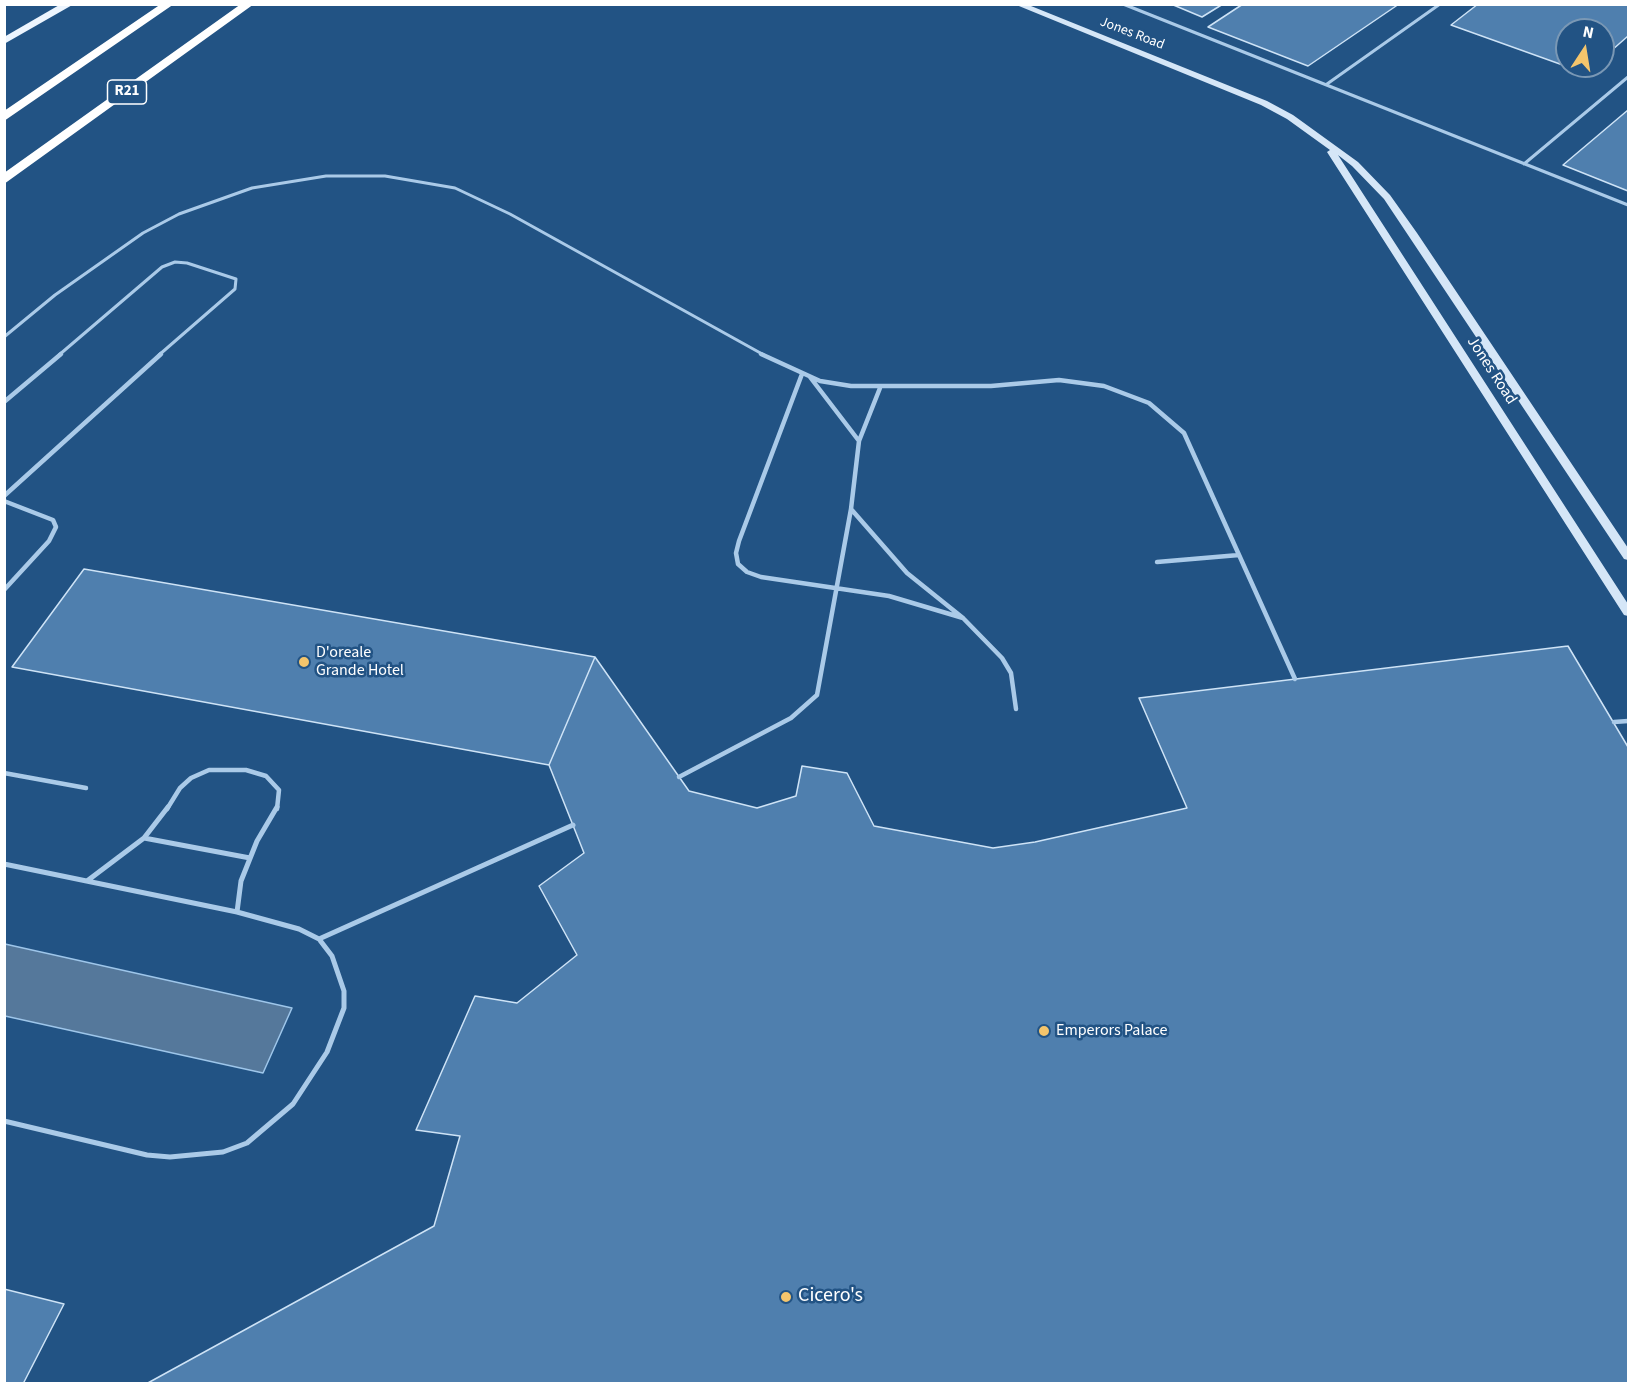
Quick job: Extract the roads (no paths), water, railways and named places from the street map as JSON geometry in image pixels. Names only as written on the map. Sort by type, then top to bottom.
[{"type":"highway","points":[[4,117],[169,4]]},
{"type":"highway","name":"R21","points":[[4,180],[249,4]]},
{"type":"main road","points":[[4,41],[69,4]]},
{"type":"street","name":"Jones Road","points":[[1018,4],[1264,103],[1290,117],[1354,165],[1387,197],[1629,555]]},
{"type":"street","name":"Jones Road","points":[[1327,147],[1629,612]]},
{"type":"lane","points":[[1123,4],[1629,205]]},
{"type":"lane","points":[[1327,84],[1440,4]]},
{"type":"lane","points":[[1524,164],[1629,77]]},
{"type":"lane","points":[[4,337],[65,288],[143,233],[179,214],[231,194],[288,181],[326,176],[385,176],[438,184],[471,195],[785,367],[810,377],[835,384],[880,388],[991,386],[1059,380],[1104,386],[1149,403],[1184,434],[1295,679]]},
{"type":"lane","points":[[4,402],[162,267],[175,262],[187,262],[236,279],[235,289],[98,408],[4,498],[53,520],[56,527],[49,541],[4,590]]},
{"type":"lane","points":[[802,374],[736,553],[738,564],[747,572],[761,578],[838,587],[889,596],[963,618]]},
{"type":"lane","points":[[810,377],[859,441]]},
{"type":"lane","points":[[679,777],[791,718],[810,704],[820,686],[851,509],[859,441],[880,388]]},
{"type":"lane","points":[[851,509],[907,573],[963,618],[991,646],[1011,672],[1016,690],[1016,709]]},
{"type":"lane","points":[[1157,562],[1239,555]]},
{"type":"lane","points":[[1614,722],[1629,721]]},
{"type":"lane","points":[[87,881],[144,838],[158,822],[180,788],[190,778],[210,770],[246,770],[266,776],[279,790],[277,809],[250,858],[242,881],[237,912]]},
{"type":"lane","points":[[4,773],[86,788]]},
{"type":"lane","points":[[319,939],[573,825]]},
{"type":"lane","points":[[144,838],[250,858]]},
{"type":"lane","points":[[4,864],[237,912],[299,929],[319,939],[332,956],[344,991],[344,1008],[327,1052],[293,1104],[247,1143],[223,1152],[170,1157],[147,1155],[4,1121]]},
{"type":"water","points":[[5,944],[292,1008],[263,1073],[5,1016]]},
{"type":"place","name":"D'oreale Grande Hotel","points":[[304,662]]},
{"type":"place","name":"Emperors Palace","points":[[1044,1031]]},
{"type":"place","name":"Cicero's","points":[[786,1297]]}]
